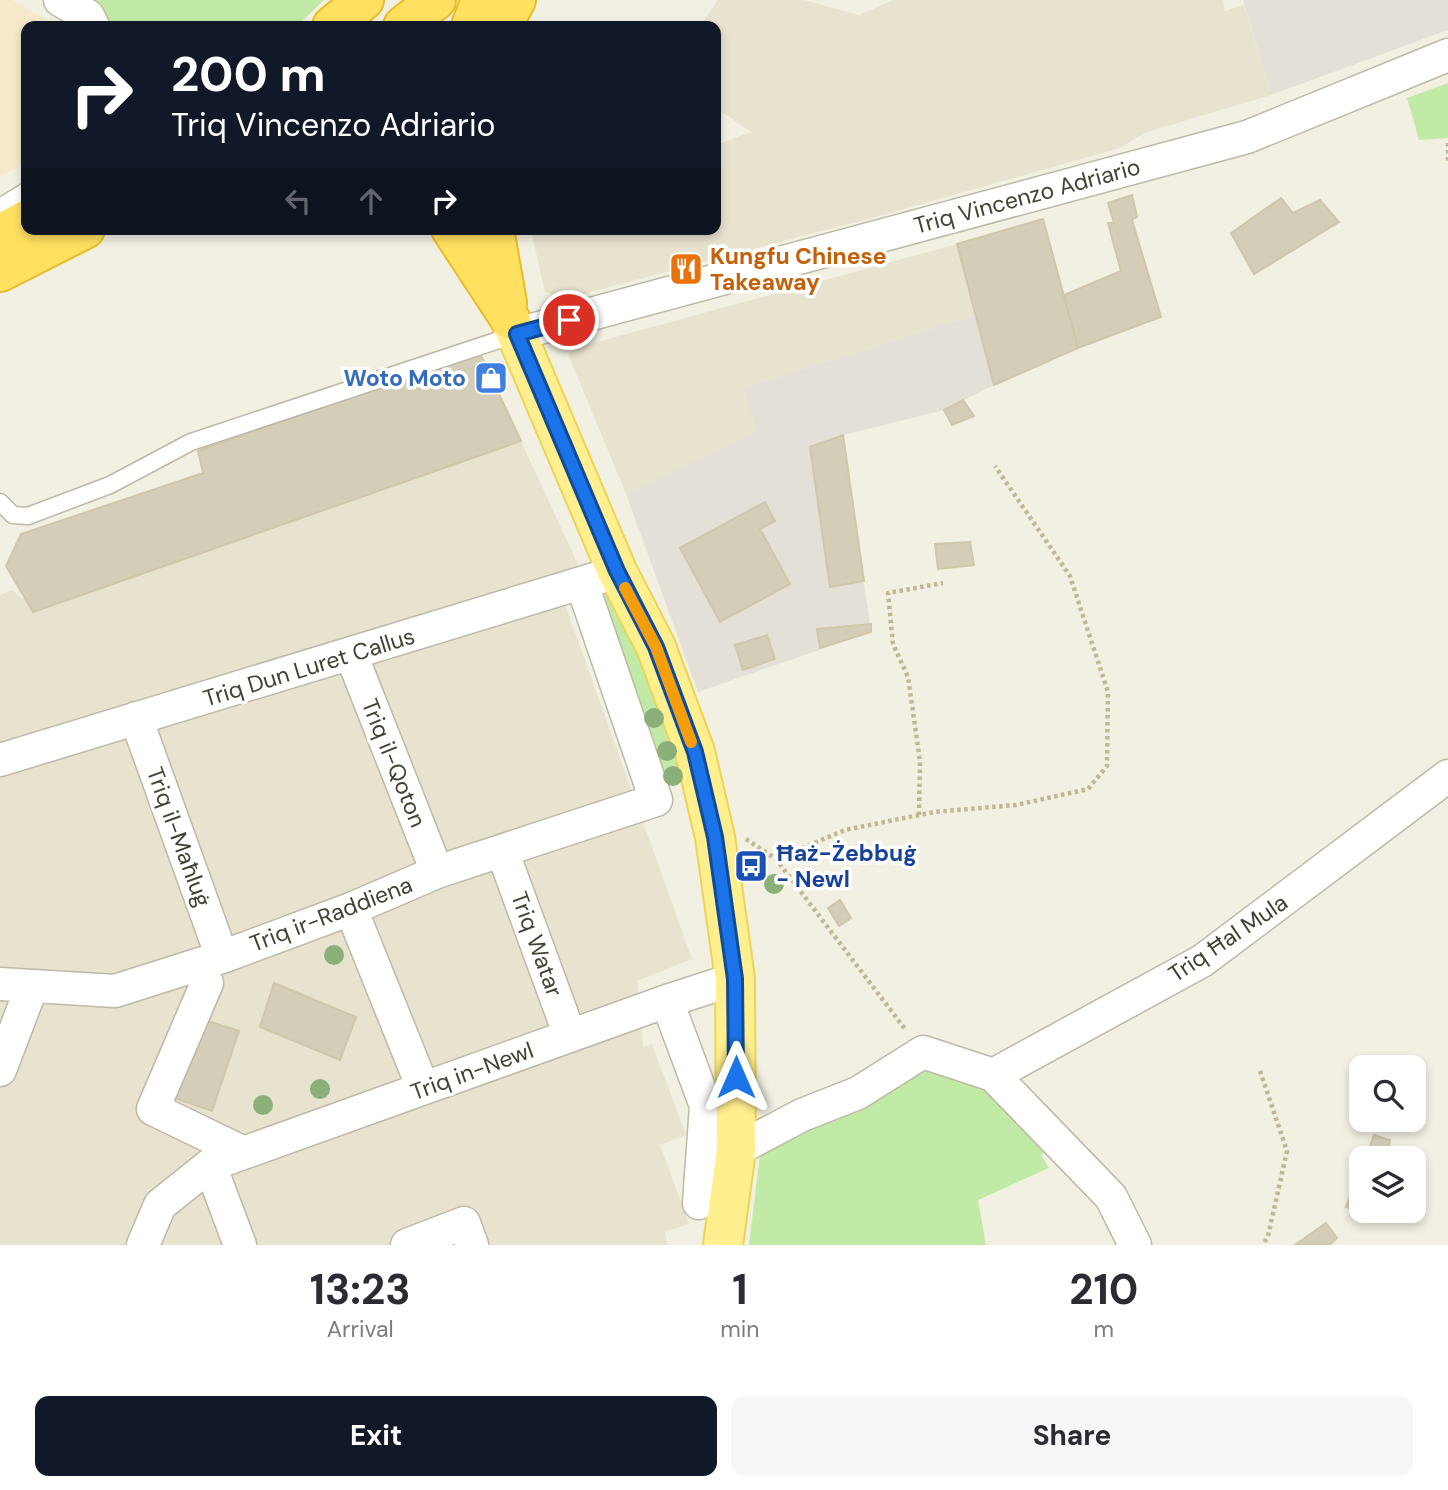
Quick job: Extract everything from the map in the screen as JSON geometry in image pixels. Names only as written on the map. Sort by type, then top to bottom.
[{"type":"highway","points":[[338,21],[364,0]]},
{"type":"highway","points":[[387,21],[399,0]]},
{"type":"highway","points":[[410,21],[436,0]]},
{"type":"highway","points":[[473,21],[481,0]]},
{"type":"highway","points":[[505,21],[516,0]]},
{"type":"highway","points":[[0,272],[73,235]]},
{"type":"highway","points":[[455,235],[514,327]]},
{"type":"highway","points":[[463,235],[514,327]]},
{"type":"highway","points":[[482,235],[514,327]]},
{"type":"highway","points":[[496,235],[514,327]]},
{"type":"main road","points":[[514,327],[599,578],[656,647],[695,752],[715,837],[735,979],[736,1150],[723,1245]]},
{"type":"street","points":[[60,0],[88,16],[90,21]]},
{"type":"street","name":"Triq Vincenzo Adriario","points":[[514,327],[1247,137],[1448,55]]},
{"type":"street","name":"Triq Dun Luret Callus","points":[[0,760],[599,578]]},
{"type":"street","name":"Triq ir-Raddiena","points":[[0,984],[115,991],[214,970],[437,872],[503,853],[656,800],[599,578]]},
{"type":"street","name":"Triq il-Qoton","points":[[351,654],[437,872]]},
{"type":"street","name":"Triq il-Maħluġ","points":[[136,718],[214,970]]},
{"type":"street","name":"Triq Ħal Mula","points":[[993,1075],[1202,961],[1448,776]]},
{"type":"street","name":"Triq Watar","points":[[503,853],[570,1036]]},
{"type":"street","points":[[351,909],[424,1088]]},
{"type":"street","points":[[214,970],[153,1109],[244,1153]]},
{"type":"street","name":"Triq in-Newl","points":[[143,1245],[160,1205],[210,1165],[667,1000],[735,979]]},
{"type":"street","points":[[0,1070],[32,986]]},
{"type":"street","points":[[667,1000],[706,1106],[699,1203]]},
{"type":"street","points":[[736,1150],[802,1115],[858,1093],[923,1052],[993,1075],[1111,1197],[1135,1245]]},
{"type":"street","points":[[210,1165],[240,1245]]},
{"type":"street","points":[[407,1245],[464,1223],[472,1245]]},
{"type":"lane","points":[[6,224],[21,199]]},
{"type":"lane","points":[[0,502],[13,515],[28,516],[110,485],[191,442],[514,327]]},
{"type":"path","points":[[1448,143],[1448,163]]},
{"type":"path","points":[[776,859],[845,830],[919,815],[1016,805],[1088,789],[1107,766],[1108,692],[1070,576],[995,466]]},
{"type":"path","points":[[919,815],[920,761],[908,677],[893,644],[888,593],[943,583]]},
{"type":"path","points":[[715,837],[749,839],[776,859],[923,1052]]},
{"type":"path","points":[[1260,1071],[1286,1151],[1268,1236],[1263,1245]]},
{"type":"shaded area","points":[[0,0],[12,0],[48,21],[21,21],[21,166],[0,177]]},
{"type":"shaded area","points":[[718,0],[804,0],[859,15],[893,0],[1222,0],[1225,11],[1244,5],[1271,95],[1144,133],[1120,148],[883,215],[564,299],[545,292],[532,235],[721,235],[721,143],[751,132],[721,111],[721,21],[703,21]]},
{"type":"shaded area","points":[[1243,0],[1448,0],[1448,30],[1271,95]]},
{"type":"shaded area","points":[[957,244],[975,315],[743,388],[758,431],[626,494],[568,354],[579,347]]},
{"type":"shaded area","points":[[975,315],[994,385],[944,410],[843,435],[871,632],[698,692],[626,494],[757,431],[743,388]]},
{"type":"shaded area","points":[[521,441],[582,573],[556,579],[692,959],[637,981],[643,1047],[652,1044],[686,1135],[660,1145],[689,1224],[665,1232],[668,1245],[0,1245],[0,595],[12,590],[38,611]]},
{"type":"green space","points":[[93,0],[324,0],[302,21],[107,21],[99,4]]},
{"type":"green space","points":[[1448,83],[1448,138],[1419,140],[1407,98]]},
{"type":"green space","points":[[610,591],[619,597],[682,779],[664,784],[609,610],[602,605],[602,598]]},
{"type":"green space","points":[[932,1065],[989,1087],[1054,1145],[1041,1155],[1049,1168],[978,1200],[986,1245],[749,1245],[760,1154]]},
{"type":"building","points":[[1132,195],[1137,217],[1132,220],[1161,317],[1078,348],[1064,295],[1121,271],[1108,223],[1114,223],[1108,203]]},
{"type":"building","points":[[1281,198],[1293,213],[1320,200],[1339,222],[1254,274],[1231,233]]},
{"type":"building","points":[[1043,219],[1078,348],[994,385],[957,244]]},
{"type":"building","points":[[479,351],[521,441],[33,612],[6,566],[21,534],[203,473],[198,451]]},
{"type":"building","points":[[963,400],[974,416],[952,425],[944,410]]},
{"type":"building","points":[[843,435],[864,581],[830,587],[810,447]]},
{"type":"building","points":[[765,502],[775,521],[760,529],[790,584],[720,622],[680,548]]},
{"type":"building","points":[[970,542],[974,565],[938,569],[935,544]]},
{"type":"building","points":[[871,624],[871,632],[820,648],[817,629]]},
{"type":"building","points":[[767,635],[775,659],[743,670],[735,645]]},
{"type":"building","points":[[840,900],[851,918],[839,926],[828,908]]},
{"type":"building","points":[[274,983],[356,1017],[340,1060],[260,1027]]},
{"type":"building","points":[[198,1018],[239,1031],[212,1111],[171,1097]]},
{"type":"building","points":[[1374,1135],[1390,1140],[1389,1146],[1370,1146]]},
{"type":"building","points":[[1326,1223],[1337,1238],[1330,1245],[1295,1245]]},
{"type":"slow traffic","points":[[625,588],[656,647],[691,742]]},
{"type":"place","name":"Kungfu Chinese Takeaway","points":[[686,269]]},
{"type":"place","name":"Woto Moto","points":[[491,378]]},
{"type":"place","name":"Ħaż-Żebbuġ - Newl","points":[[751,866]]},
{"type":"route","points":[[569,320],[517,334],[617,571],[656,647],[695,752],[715,837],[735,979],[736,1077]]}]
